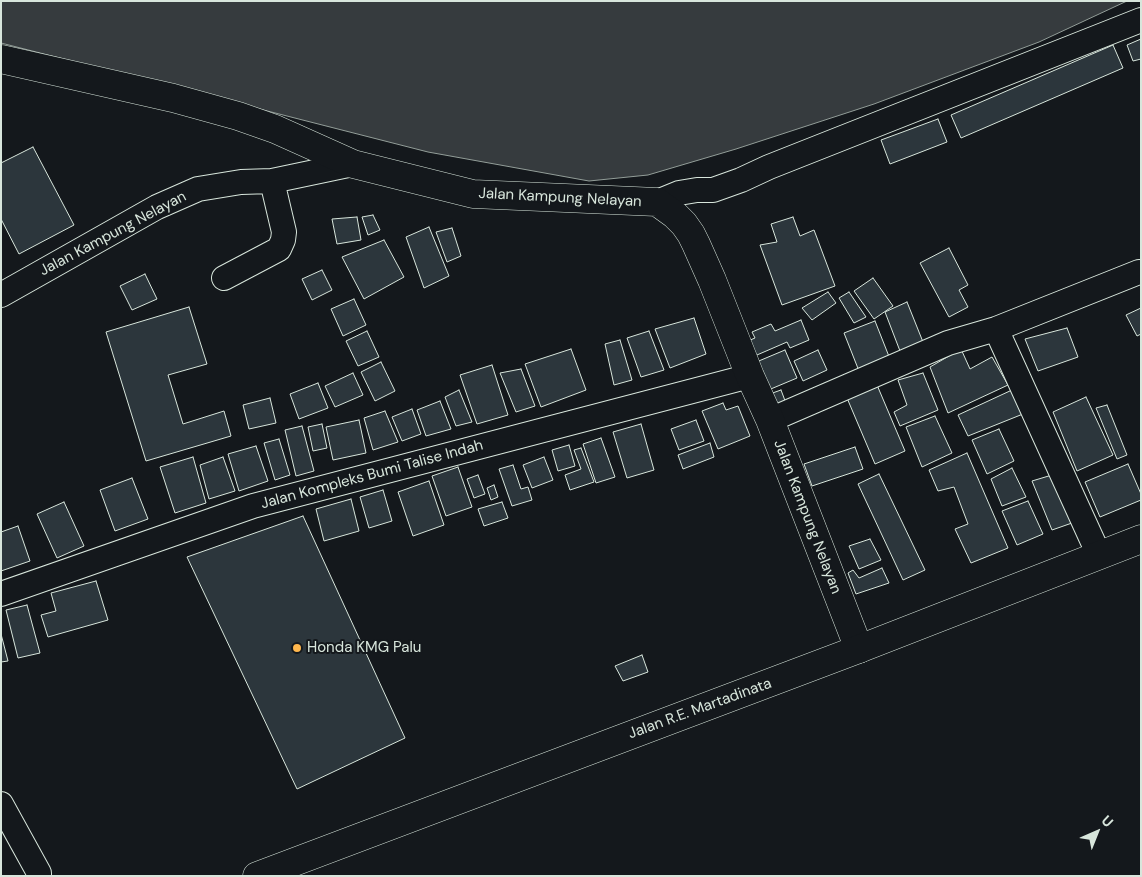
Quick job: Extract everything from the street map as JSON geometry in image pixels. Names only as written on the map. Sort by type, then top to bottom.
[{"type":"main road","points":[[1,60],[173,98],[238,116],[275,129],[353,164]]},
{"type":"main road","name":"Jalan Kampung Nelayan","points":[[353,164],[473,194],[657,202],[675,215],[691,234],[712,280],[750,376],[770,420],[860,650]]},
{"type":"main road","name":"Jalan R.E. Martadinata","points":[[257,876],[860,650],[1141,539]]},
{"type":"street","points":[[657,202],[697,190],[713,190],[741,180],[769,167],[1141,20]]},
{"type":"street","name":"Jalan Kampung Nelayan","points":[[1,295],[157,207],[198,188],[241,182],[272,181],[353,164]]},
{"type":"street","points":[[224,278],[279,249],[284,232],[272,181]]},
{"type":"street","points":[[770,420],[948,343],[996,329],[1139,272]]},
{"type":"street","points":[[996,329],[1099,555]]},
{"type":"street","name":"Jalan Kompleks Bumi Talise Indah","points":[[1,594],[254,506],[750,376]]},
{"type":"street","points":[[1,804],[39,876]]},
{"type":"shaded area","points":[[1,1],[1127,1],[1039,42],[874,104],[736,149],[648,175],[589,181],[428,152],[1,43]]},
{"type":"building","points":[[1141,39],[1141,59],[1133,61],[1127,45]]},
{"type":"building","points":[[1113,45],[1123,68],[961,138],[951,115]]},
{"type":"building","points":[[938,119],[947,142],[890,164],[881,140]]},
{"type":"building","points":[[33,147],[74,225],[19,254],[1,219],[1,163]]},
{"type":"building","points":[[373,215],[380,230],[368,235],[362,217]]},
{"type":"building","points":[[357,217],[361,240],[337,244],[332,219]]},
{"type":"building","points":[[793,217],[800,236],[814,230],[835,286],[782,305],[760,245],[777,242],[771,224]]},
{"type":"building","points":[[429,227],[449,276],[424,288],[406,237]]},
{"type":"building","points":[[452,228],[461,256],[447,262],[436,232]]},
{"type":"building","points":[[384,240],[404,277],[364,299],[342,257]]},
{"type":"building","points":[[949,248],[968,285],[959,290],[968,307],[949,317],[920,263]]},
{"type":"building","points":[[322,270],[332,290],[312,300],[302,279]]},
{"type":"building","points":[[145,274],[157,299],[132,310],[120,286]]},
{"type":"building","points":[[873,278],[893,306],[874,319],[854,291]]},
{"type":"building","points":[[828,292],[836,303],[812,320],[802,308]]},
{"type":"building","points":[[849,292],[866,317],[854,323],[839,298]]},
{"type":"building","points":[[354,299],[366,325],[343,336],[331,309]]},
{"type":"building","points":[[907,302],[923,342],[900,351],[885,312]]},
{"type":"building","points":[[189,307],[207,364],[168,375],[183,424],[224,411],[231,436],[146,461],[106,332]]},
{"type":"building","points":[[1141,308],[1141,334],[1137,336],[1126,315]]},
{"type":"building","points":[[694,318],[706,354],[670,368],[655,329]]},
{"type":"building","points":[[801,320],[809,340],[790,348],[787,342],[750,358],[743,343],[755,338],[752,332],[771,324],[775,331]]},
{"type":"building","points":[[875,321],[890,359],[859,371],[844,333]]},
{"type":"building","points":[[1067,328],[1078,357],[1038,371],[1025,339]]},
{"type":"building","points":[[367,331],[379,357],[358,366],[346,341]]},
{"type":"building","points":[[649,331],[664,370],[641,377],[627,338]]},
{"type":"building","points":[[620,340],[632,380],[614,385],[605,344]]},
{"type":"building","points":[[571,349],[586,390],[541,407],[525,364]]},
{"type":"building","points":[[961,349],[970,369],[992,357],[1008,385],[948,413],[930,367]]},
{"type":"building","points":[[785,350],[797,378],[766,391],[754,363]]},
{"type":"building","points":[[818,350],[827,370],[803,381],[794,361]]},
{"type":"building","points":[[381,362],[395,391],[375,401],[361,372]]},
{"type":"building","points":[[492,365],[508,415],[477,424],[460,375]]},
{"type":"building","points":[[521,369],[535,406],[516,412],[500,373]]},
{"type":"building","points":[[353,373],[363,395],[335,407],[325,386]]},
{"type":"building","points":[[923,373],[938,410],[900,426],[894,412],[907,405],[898,380]]},
{"type":"building","points":[[318,383],[328,408],[299,419],[290,394]]},
{"type":"building","points":[[877,385],[905,451],[875,464],[847,398]]},
{"type":"building","points":[[459,390],[472,422],[456,426],[445,397]]},
{"type":"building","points":[[781,390],[787,406],[773,411],[767,395]]},
{"type":"building","points":[[1012,390],[1023,414],[968,436],[958,415]]},
{"type":"building","points":[[1086,397],[1113,455],[1077,471],[1053,412]]},
{"type":"building","points":[[270,398],[276,423],[249,429],[243,405]]},
{"type":"building","points":[[440,401],[451,429],[426,436],[417,410]]},
{"type":"building","points":[[723,403],[726,410],[738,406],[750,436],[718,449],[702,411]]},
{"type":"building","points":[[1107,405],[1127,455],[1117,459],[1096,408]]},
{"type":"building","points":[[412,409],[421,434],[402,441],[392,417]]},
{"type":"building","points":[[385,411],[398,442],[373,450],[364,418]]},
{"type":"building","points":[[935,416],[952,453],[922,467],[906,427]]},
{"type":"building","points":[[359,420],[366,453],[333,460],[326,427]]},
{"type":"building","points":[[696,420],[704,441],[679,450],[671,429]]},
{"type":"building","points":[[322,424],[327,448],[313,451],[308,427]]},
{"type":"building","points":[[641,424],[654,470],[627,478],[613,432]]},
{"type":"building","points":[[302,426],[314,471],[296,476],[285,430]]},
{"type":"building","points":[[999,429],[1014,461],[987,474],[972,440]]},
{"type":"building","points":[[601,438],[615,477],[596,483],[583,444]]},
{"type":"building","points":[[279,439],[290,475],[275,480],[264,443]]},
{"type":"building","points":[[710,443],[714,457],[683,469],[678,455]]},
{"type":"building","points":[[569,445],[575,466],[558,471],[552,450]]},
{"type":"building","points":[[256,446],[268,481],[239,491],[228,454]]},
{"type":"building","points":[[855,447],[863,469],[812,486],[804,464]]},
{"type":"building","points":[[581,448],[594,482],[570,490],[565,475],[581,469],[574,450]]},
{"type":"building","points":[[967,453],[1008,548],[971,563],[955,529],[968,524],[954,487],[938,491],[929,470]]},
{"type":"building","points":[[193,457],[206,503],[175,513],[160,467]]},
{"type":"building","points":[[223,457],[235,491],[209,499],[200,465]]},
{"type":"building","points":[[544,457],[553,480],[532,488],[523,465]]},
{"type":"building","points":[[1128,464],[1141,494],[1141,500],[1100,517],[1085,482]]},
{"type":"building","points":[[513,465],[521,489],[528,487],[532,500],[512,506],[499,469]]},
{"type":"building","points":[[458,467],[472,507],[446,516],[432,476]]},
{"type":"building","points":[[1012,468],[1026,497],[1002,506],[991,479]]},
{"type":"building","points":[[879,474],[925,570],[903,580],[858,484]]},
{"type":"building","points":[[478,475],[485,494],[474,498],[467,479]]},
{"type":"building","points":[[1052,475],[1072,523],[1052,530],[1032,481]]},
{"type":"building","points":[[132,478],[148,519],[115,531],[100,490]]},
{"type":"building","points":[[429,481],[444,525],[413,536],[398,492]]},
{"type":"building","points":[[494,485],[498,497],[491,500],[487,488]]},
{"type":"building","points":[[383,490],[392,521],[369,528],[360,497]]},
{"type":"building","points":[[351,499],[359,531],[324,541],[316,509]]},
{"type":"building","points":[[1028,501],[1043,534],[1017,545],[1002,511]]},
{"type":"building","points":[[64,502],[84,546],[57,558],[37,514]]},
{"type":"building","points":[[502,502],[508,518],[484,526],[478,509]]},
{"type":"building","name":"Honda KMG Palu","points":[[303,516],[405,738],[297,789],[187,557]]},
{"type":"building","points":[[18,526],[30,561],[1,571],[1,532]]},
{"type":"building","points":[[870,539],[881,560],[859,569],[849,546]]},
{"type":"building","points":[[882,568],[889,583],[856,594],[848,573],[853,570],[859,578]]},
{"type":"building","points":[[96,581],[108,620],[48,637],[41,615],[56,611],[51,593]]},
{"type":"building","points":[[27,605],[40,653],[18,658],[6,610]]},
{"type":"building","points":[[1,634],[8,661],[1,662]]},
{"type":"building","points":[[642,655],[648,672],[623,681],[615,666]]},
{"type":"place","name":"Honda KMG Palu","points":[[297,648]]}]
